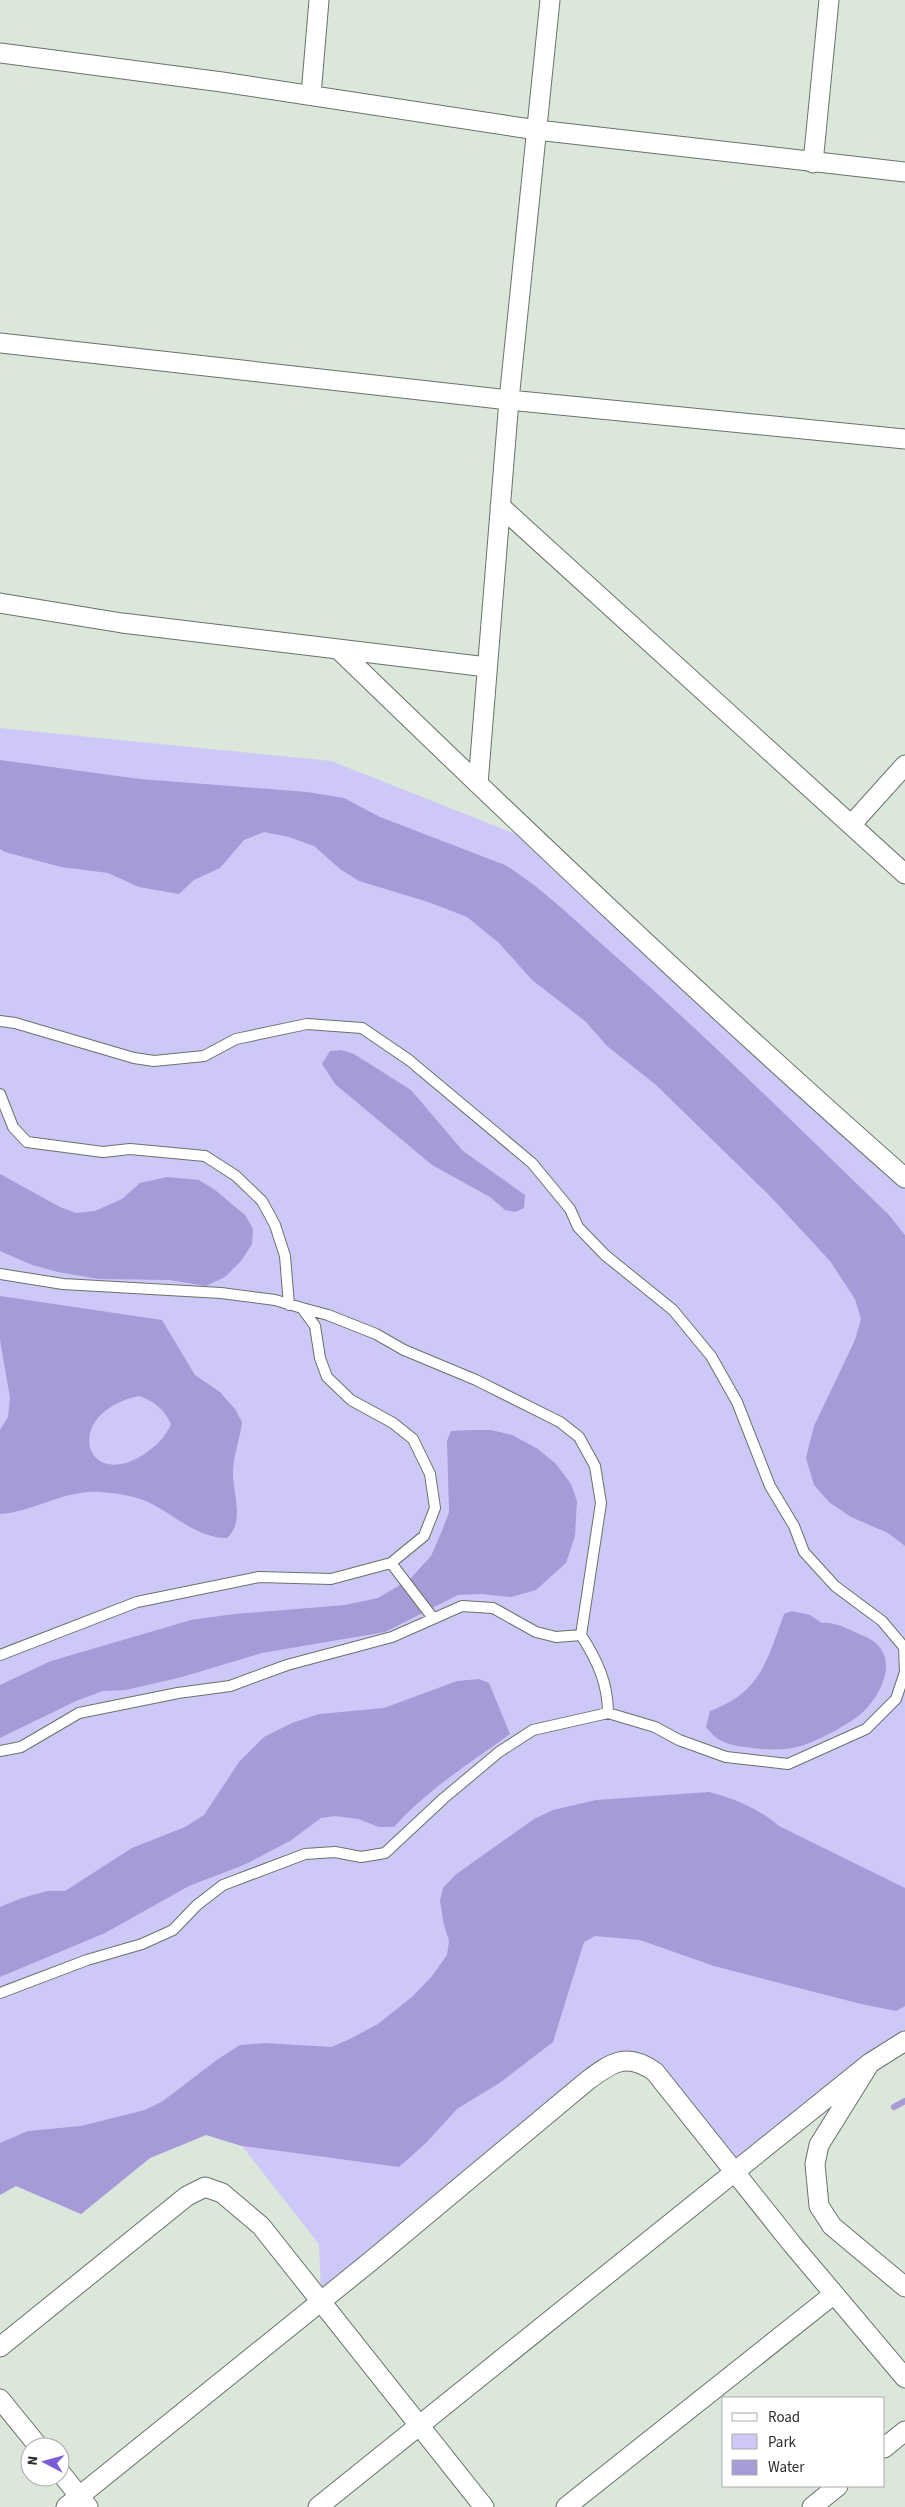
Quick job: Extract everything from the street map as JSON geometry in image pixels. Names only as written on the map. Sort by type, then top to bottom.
[{"type":"street","points":[[311,96],[319,0]]},
{"type":"street","points":[[478,784],[509,400],[550,0]]},
{"type":"street","points":[[813,163],[829,0]]},
{"type":"street","points":[[0,53],[96,64],[537,130],[905,172]]},
{"type":"street","points":[[0,343],[509,400],[905,439]]},
{"type":"street","points":[[500,506],[905,874]]},
{"type":"street","points":[[0,603],[122,623],[488,667]]},
{"type":"street","points":[[338,649],[478,784],[827,1109],[905,1178]]},
{"type":"street","points":[[852,825],[905,765]]},
{"type":"street","points":[[318,2507],[870,2063],[905,2042]]},
{"type":"street","points":[[69,2487],[78,2503],[587,2081],[602,2070],[624,2060],[639,2063],[655,2072],[735,2173],[905,2378]]},
{"type":"street","points":[[870,2063],[819,2145],[815,2164],[819,2206],[832,2226],[905,2287]]},
{"type":"street","points":[[0,2347],[187,2196],[204,2187],[222,2192],[260,2226],[484,2507]]},
{"type":"street","points":[[566,2507],[834,2294]]},
{"type":"street","points":[[0,2399],[31,2437]]},
{"type":"street","points":[[885,2447],[905,2431]]},
{"type":"street","points":[[812,2507],[837,2487]]},
{"type":"lane","points":[[0,1021],[15,1023],[134,1058],[154,1061],[204,1056],[236,1039],[307,1024],[349,1025],[362,1028],[416,1066],[532,1163],[570,1208],[578,1227],[584,1234],[604,1255],[673,1310],[711,1356],[737,1402],[770,1486],[794,1526],[804,1552],[835,1586],[882,1621],[899,1641],[904,1647],[905,1672],[896,1699],[866,1729],[788,1764],[726,1757],[679,1740],[647,1724],[608,1713],[533,1730],[498,1752],[444,1798],[385,1853],[361,1858],[335,1852],[305,1854],[223,1885],[197,1904],[173,1930],[142,1944],[87,1960],[0,1993]]},
{"type":"lane","points":[[0,1094],[13,1127],[27,1142],[103,1152],[130,1149],[205,1156],[236,1176],[262,1201],[276,1225],[286,1256],[289,1305]]},
{"type":"lane","points":[[0,1274],[63,1284],[221,1293],[302,1308],[328,1315],[376,1334],[404,1350],[494,1388],[560,1422],[579,1437],[595,1466],[601,1503],[580,1635],[594,1656],[608,1693],[608,1713]]},
{"type":"lane","points":[[0,1655],[137,1602],[259,1577],[330,1579],[393,1566],[424,1536],[435,1508],[430,1474],[413,1439],[393,1422],[351,1400],[327,1377],[320,1358],[315,1326],[302,1308]]},
{"type":"lane","points":[[393,1566],[432,1616]]},
{"type":"lane","points":[[0,1751],[21,1747],[79,1713],[178,1693],[230,1686],[287,1665],[392,1637],[432,1616],[462,1606],[493,1608],[513,1617],[536,1632],[556,1637],[580,1635]]},
{"type":"green space","points":[[0,728],[331,761],[523,837],[905,1188],[905,2033],[736,2163],[633,2054],[321,2291],[319,2244],[242,2146],[206,2135],[150,2158],[81,2214],[16,2186],[0,2195]]},
{"type":"water","points":[[0,760],[140,779],[307,792],[344,798],[380,817],[505,865],[560,907],[752,1083],[889,1215],[905,1235],[905,1546],[888,1533],[851,1517],[829,1502],[814,1485],[806,1458],[814,1426],[855,1340],[861,1319],[855,1299],[830,1261],[769,1195],[656,1085],[607,1046],[585,1021],[532,980],[499,943],[467,917],[428,902],[359,881],[340,869],[314,846],[289,837],[264,832],[244,840],[220,868],[194,880],[179,894],[139,887],[108,873],[61,867],[5,852],[0,849]]},
{"type":"water","points":[[341,1050],[354,1054],[411,1090],[463,1151],[525,1195],[524,1208],[515,1212],[505,1210],[490,1197],[432,1165],[335,1084],[322,1064],[330,1051]]},
{"type":"water","points":[[0,1174],[60,1207],[76,1213],[95,1211],[122,1199],[140,1183],[167,1177],[199,1180],[215,1190],[245,1215],[253,1229],[252,1244],[241,1261],[225,1277],[206,1286],[170,1280],[99,1279],[58,1272],[32,1265],[0,1251]]},
{"type":"water","points":[[0,1296],[162,1320],[195,1375],[220,1392],[235,1409],[242,1422],[233,1467],[237,1508],[236,1524],[227,1538],[207,1535],[197,1531],[146,1501],[113,1493],[87,1492],[75,1494],[25,1509],[0,1514],[0,1430],[8,1417],[10,1398],[0,1340]],"holes":[[[139,1396],[162,1410],[171,1424],[163,1438],[143,1455],[122,1464],[106,1464],[95,1457],[90,1445],[91,1431],[99,1417],[115,1405]]]},
{"type":"water","points":[[491,1430],[512,1435],[538,1449],[556,1464],[571,1484],[577,1501],[575,1536],[566,1563],[536,1590],[511,1597],[482,1594],[458,1595],[385,1632],[262,1653],[182,1677],[126,1690],[103,1691],[76,1701],[0,1738],[0,1685],[51,1661],[191,1620],[234,1614],[345,1605],[378,1598],[410,1579],[431,1556],[449,1512],[447,1441],[451,1431]]},
{"type":"water","points":[[792,1611],[810,1615],[822,1623],[833,1623],[864,1636],[875,1643],[882,1651],[886,1661],[886,1671],[878,1692],[864,1711],[851,1721],[808,1744],[794,1748],[759,1749],[723,1742],[706,1727],[710,1711],[727,1704],[751,1685],[766,1661],[784,1614]]},
{"type":"water","points":[[479,1679],[489,1683],[510,1734],[464,1766],[420,1801],[394,1827],[379,1827],[358,1819],[335,1816],[321,1818],[290,1841],[246,1864],[189,1886],[105,1933],[0,1977],[0,1907],[47,1891],[65,1891],[132,1848],[185,1827],[204,1815],[239,1762],[264,1737],[292,1723],[319,1714],[384,1708],[457,1681]]},
{"type":"water","points":[[709,1792],[746,1805],[763,1814],[779,1826],[905,1888],[905,2006],[896,2011],[861,2004],[714,1966],[640,1940],[595,1936],[584,1942],[553,2042],[501,2082],[457,2109],[426,2143],[399,2167],[242,2146],[206,2135],[150,2158],[81,2214],[16,2186],[0,2195],[0,2143],[28,2131],[81,2126],[145,2110],[163,2101],[218,2059],[240,2045],[265,2043],[331,2047],[378,2024],[413,1996],[432,1976],[447,1955],[449,1941],[440,1901],[443,1888],[455,1875],[534,1819],[553,1810],[596,1800]]},
{"type":"waterway","points":[[894,2107],[905,2101]]}]
